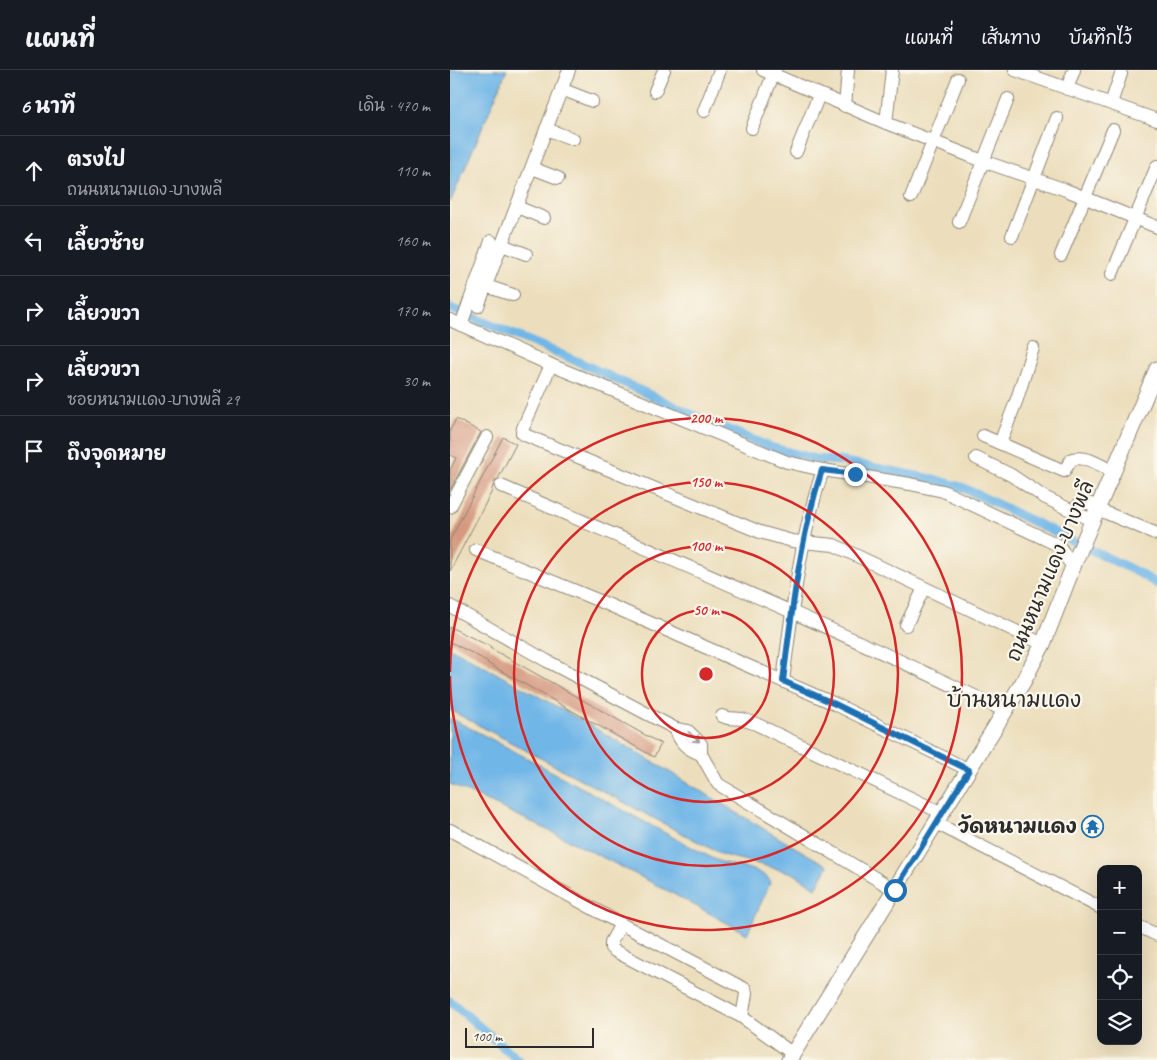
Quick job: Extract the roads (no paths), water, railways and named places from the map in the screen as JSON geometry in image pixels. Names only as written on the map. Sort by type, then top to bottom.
[{"type":"main road","name":"ถนนหนามแดง-บางพลี","points":[[791,1057],[1005,711],[1043,644],[1084,540],[1157,369]]},
{"type":"street","points":[[569,70],[517,207],[455,322],[551,365],[787,462],[822,470],[887,479],[943,491],[1058,545],[1064,550],[1066,559],[1075,562]]},
{"type":"street","points":[[655,91],[664,70]]},
{"type":"street","points":[[704,111],[720,70]]},
{"type":"street","points":[[845,106],[848,70]]},
{"type":"street","points":[[886,122],[892,70]]},
{"type":"street","points":[[1067,89],[1074,70]]},
{"type":"street","points":[[752,128],[771,71],[845,106],[983,161],[1035,178],[1157,227]]},
{"type":"street","points":[[1020,71],[1067,89],[1156,118]]},
{"type":"street","points":[[1110,103],[1121,74]]},
{"type":"street","points":[[911,197],[958,79]]},
{"type":"street","points":[[561,89],[592,101]]},
{"type":"street","points":[[796,152],[819,95]]},
{"type":"street","points":[[959,222],[1008,99]]},
{"type":"street","points":[[1012,236],[1057,118]]},
{"type":"street","points":[[546,129],[573,139]]},
{"type":"street","points":[[1061,255],[1114,130]]},
{"type":"street","points":[[1112,274],[1157,166]]},
{"type":"street","points":[[532,168],[558,178]]},
{"type":"street","points":[[517,207],[544,218]]},
{"type":"street","points":[[497,243],[526,254]]},
{"type":"street","points":[[478,306],[486,286],[497,243]]},
{"type":"street","points":[[486,286],[513,295]]},
{"type":"street","points":[[1000,443],[1017,399],[1033,348]]},
{"type":"street","points":[[551,365],[522,433],[525,435],[760,532],[792,541],[834,545],[1043,644]]},
{"type":"street","points":[[984,436],[1064,471],[1072,459],[1078,457],[1085,458],[1114,472]]},
{"type":"street","points":[[450,507],[487,437]]},
{"type":"street","points":[[976,458],[1011,475],[1039,494],[1074,512],[1096,512],[1157,534]]},
{"type":"street","points":[[783,681],[802,542],[822,470]]},
{"type":"street","points":[[501,486],[792,611],[1005,711]]},
{"type":"street","points":[[476,550],[607,604],[835,704],[969,770]]},
{"type":"street","points":[[906,625],[924,588]]},
{"type":"street","points":[[450,606],[547,661],[676,730],[678,738],[692,751],[700,754],[718,784],[895,890]]},
{"type":"street","points":[[722,716],[742,718],[756,724],[939,818],[1097,906]]},
{"type":"street","points":[[450,830],[621,924],[745,989],[746,994],[742,1017]]},
{"type":"street","points":[[621,924],[611,942],[611,948],[742,1017],[791,1057]]},
{"type":"street","points":[[1142,928],[1157,936]]},
{"type":"water","points":[[450,70],[507,70],[450,203]]},
{"type":"water","points":[[450,648],[607,735],[828,866],[816,888],[793,873],[723,855],[450,710]]},
{"type":"water","points":[[450,718],[712,858],[727,864],[751,869],[765,876],[771,881],[747,934],[600,856],[450,784]]},
{"type":"waterway","points":[[450,308],[579,362],[702,419],[770,447],[816,459],[840,461],[937,480],[964,488],[1139,573],[1157,584]]},
{"type":"waterway","points":[[450,1001],[518,1060]]},
{"type":"place","name":"วัดหนามแดง","points":[[1093,826]]},
{"type":"district","name":"บ้านหนามแดง","points":[[1014,700]]}]
